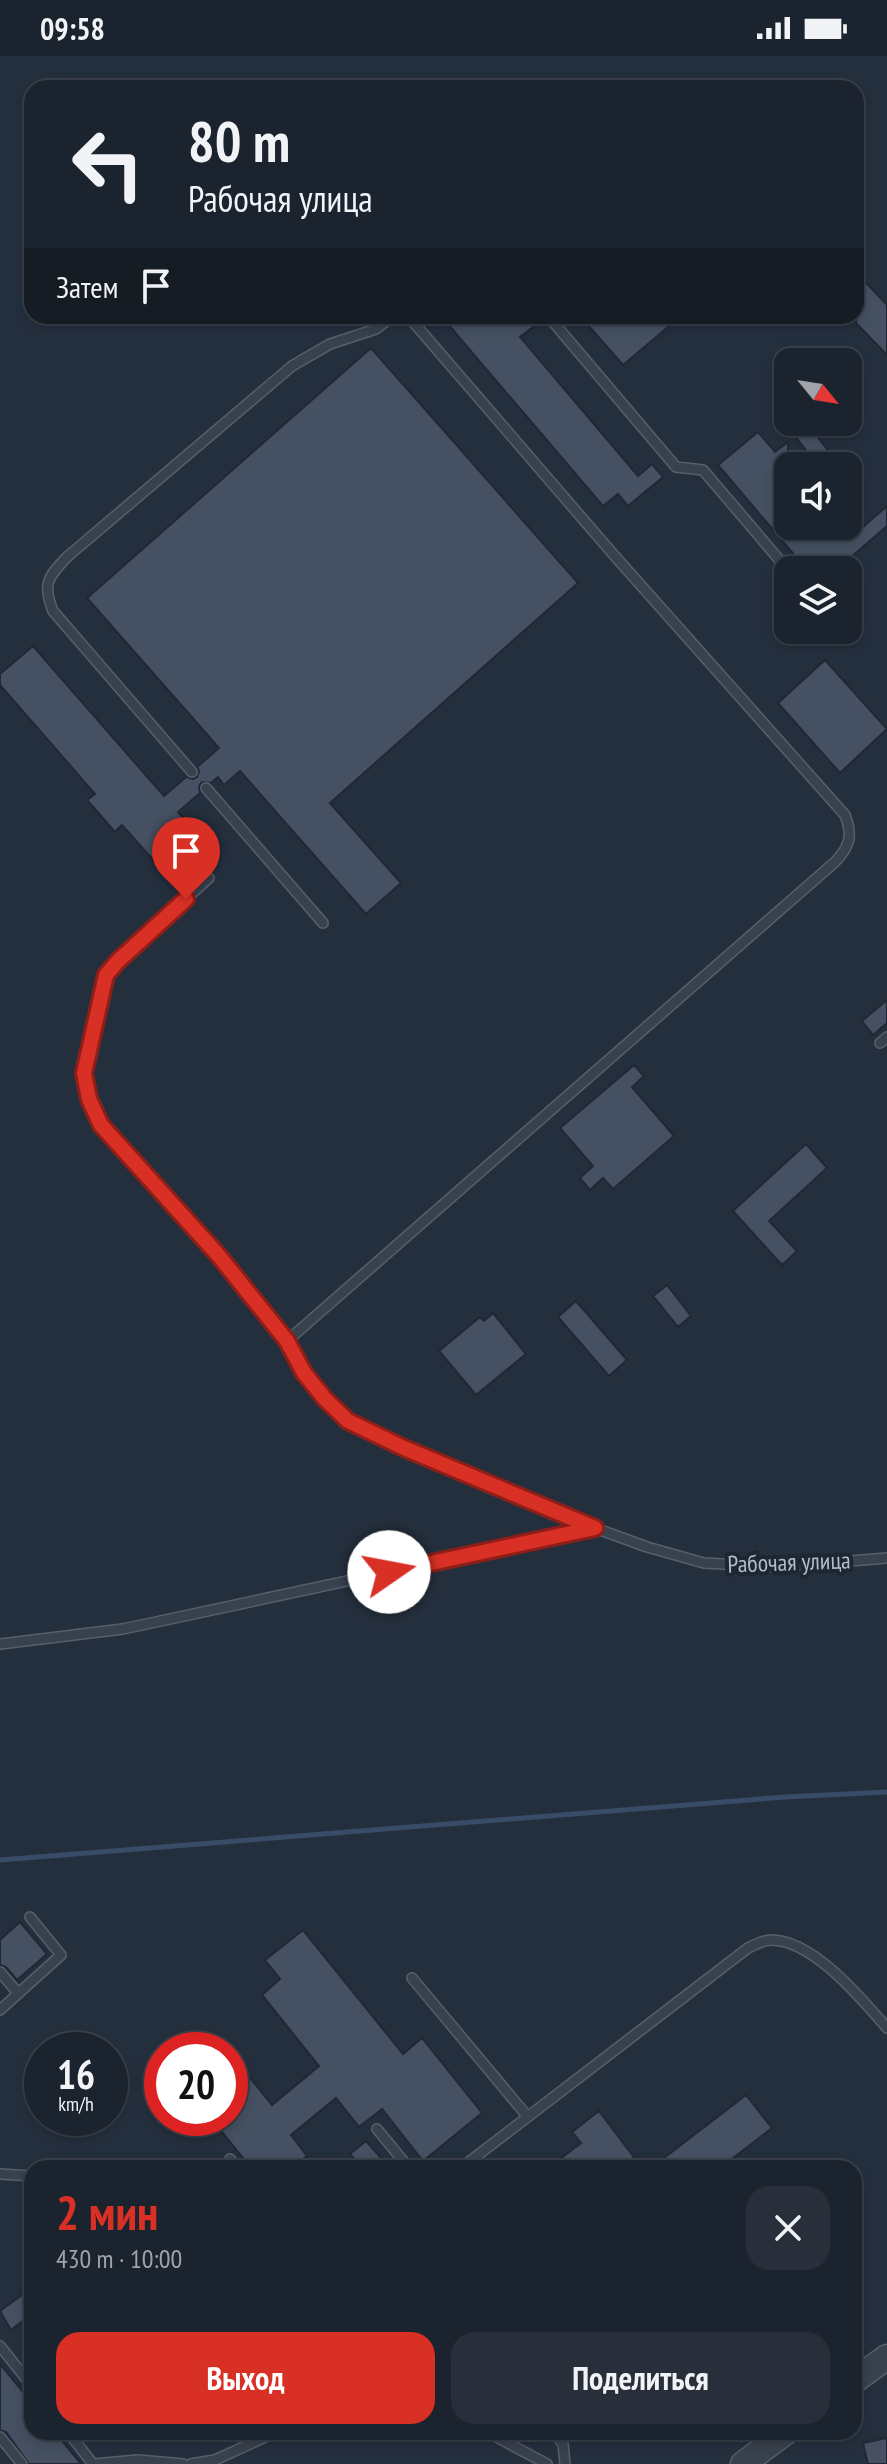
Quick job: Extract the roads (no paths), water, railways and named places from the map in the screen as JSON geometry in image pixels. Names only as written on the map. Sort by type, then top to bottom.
[{"type":"street","points":[[862,2375],[887,2357]]},
{"type":"street","points":[[743,2464],[775,2440]]},
{"type":"lane","points":[[192,772],[53,611],[45,593],[51,575],[67,557],[292,366],[330,344],[383,324]]},
{"type":"lane","points":[[287,1341],[835,862],[848,848],[851,831],[845,815],[623,566],[415,324]]},
{"type":"lane","points":[[555,324],[676,467],[703,470],[776,556]]},
{"type":"lane","points":[[206,788],[323,923]]},
{"type":"lane","name":"Рабочая улица","points":[[209,878],[106,975],[84,1073],[89,1099],[101,1125],[219,1256],[287,1341],[304,1373],[325,1399],[348,1421],[404,1448],[647,1547],[704,1563],[778,1567],[887,1558]]},
{"type":"lane","points":[[0,1644],[123,1629],[595,1528]]},
{"type":"lane","points":[[0,2010],[61,1955],[30,1917]]},
{"type":"lane","points":[[472,2160],[748,1948],[767,1939],[791,1942],[808,1950],[885,2021]]},
{"type":"lane","points":[[0,1972],[17,1992]]},
{"type":"lane","points":[[412,1978],[528,2117]]},
{"type":"lane","points":[[377,2129],[402,2160]]},
{"type":"lane","points":[[0,2174],[24,2176]]},
{"type":"lane","points":[[0,2346],[24,2376]]},
{"type":"lane","points":[[0,2437],[22,2464]]},
{"type":"lane","points":[[74,2440],[94,2464],[138,2460],[183,2464]]},
{"type":"lane","points":[[191,2464],[215,2460],[259,2440]]},
{"type":"lane","points":[[502,2440],[547,2464]]},
{"type":"lane","points":[[560,2440],[565,2464]]},
{"type":"waterway","points":[[0,1860],[785,1797],[887,1792]]}]
